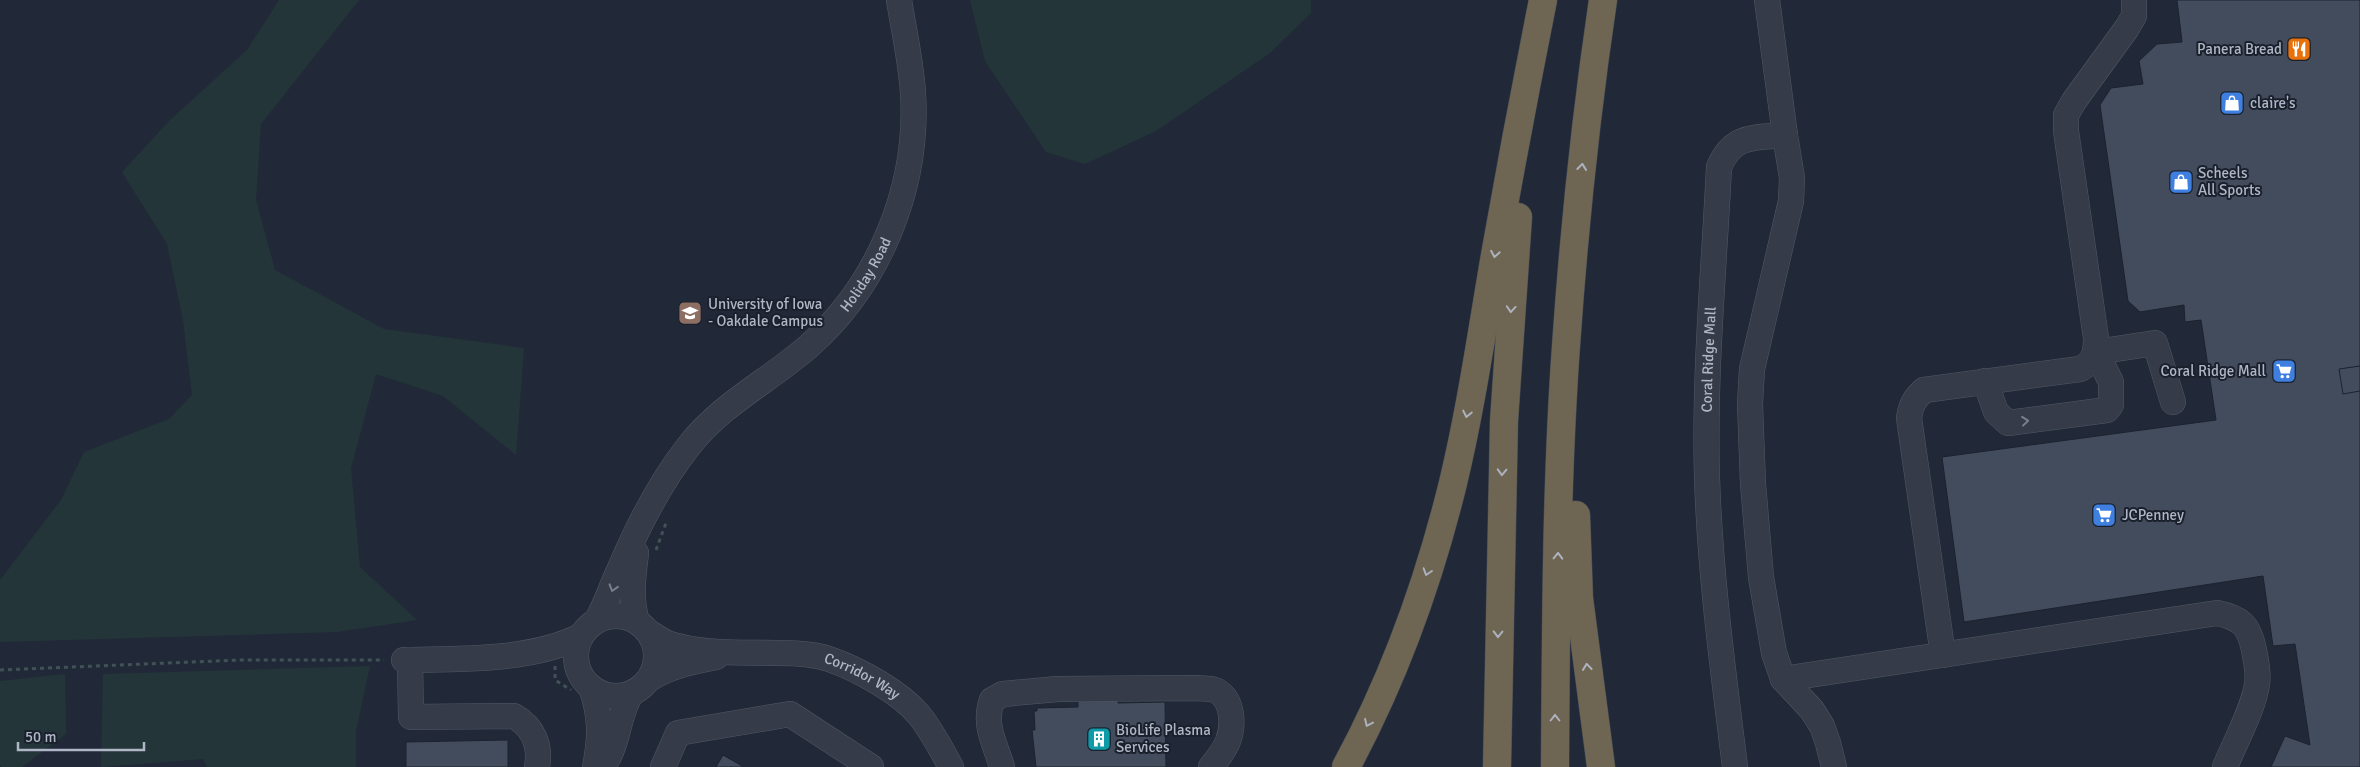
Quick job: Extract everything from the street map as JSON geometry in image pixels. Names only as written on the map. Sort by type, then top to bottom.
[{"type":"highway","points":[[1346,767],[1387,683],[1414,612],[1436,546],[1453,483],[1471,395],[1519,117],[1544,0]]},
{"type":"highway","points":[[1497,767],[1504,421],[1513,270],[1524,158],[1544,0]]},
{"type":"highway","points":[[1555,767],[1560,478],[1566,346],[1579,198],[1603,0]]},
{"type":"highway","points":[[1579,198],[1576,531],[1579,598],[1601,767]]},
{"type":"street","name":"Holiday Road","points":[[595,767],[600,734],[599,709],[577,666],[576,652],[609,598],[619,570],[668,473],[688,446],[710,422],[740,396],[790,361],[830,324],[859,288],[883,247],[904,187],[913,125],[913,93],[909,56],[899,0]]},
{"type":"street","points":[[1767,0],[1792,178],[1792,201],[1752,370],[1750,404],[1752,484],[1761,577],[1774,653],[1783,679],[1812,710],[1822,726],[1834,767]]},
{"type":"street","points":[[1985,381],[1996,412],[2008,422],[2107,410],[2112,404],[2110,382],[2096,352],[2094,316],[2066,131],[2066,115],[2127,28],[2134,16],[2134,0]]},
{"type":"street","name":"Coral Ridge Mall","points":[[1735,767],[1713,584],[1707,476],[1708,367],[1719,167],[1728,150],[1743,139],[1785,135]]},
{"type":"street","points":[[2096,352],[2154,344],[2173,402]]},
{"type":"street","points":[[1943,654],[1909,418],[1910,408],[1914,399],[1924,390],[2080,369],[2090,363],[2096,352]]},
{"type":"street","name":"Holiday Road","points":[[603,767],[612,751],[619,720],[639,687],[654,668],[656,653],[633,610],[632,587],[639,528]]},
{"type":"street","points":[[1783,679],[2217,613],[2231,616],[2244,624],[2251,635],[2258,670],[2257,685],[2225,767]]},
{"type":"street","points":[[537,767],[538,745],[524,722],[514,716],[412,717],[407,660],[497,657],[554,648],[608,616],[622,616],[642,626]]},
{"type":"street","name":"Corridor Way","points":[[642,626],[665,642],[735,654]]},
{"type":"street","name":"Corridor Way","points":[[639,687],[660,672],[674,666],[735,654],[790,653],[829,659],[877,682],[899,697],[918,714],[935,738],[951,767]]},
{"type":"street","points":[[497,657],[555,665],[586,681],[607,696],[621,696],[639,687]]},
{"type":"street","points":[[1002,767],[989,729],[988,713],[992,700],[1003,694],[1058,688],[1198,688],[1216,691],[1227,701],[1232,722],[1228,741],[1211,767]]},
{"type":"street","points":[[663,767],[678,733],[790,714],[870,767]]},
{"type":"path","points":[[0,670],[239,660],[407,660]]},
{"type":"shaded area","points":[[279,0],[359,0],[261,124],[256,200],[275,270],[384,329],[524,348],[516,455],[443,396],[376,374],[351,468],[360,567],[417,620],[337,632],[0,642],[0,580],[61,500],[84,452],[169,419],[192,395],[183,320],[167,244],[122,172],[170,120],[247,50]]},
{"type":"shaded area","points":[[970,0],[1311,0],[1311,13],[1270,53],[1156,131],[1085,164],[1046,152],[985,61]]},
{"type":"shaded area","points":[[370,666],[356,731],[356,767],[207,767],[203,759],[101,767],[103,674]]},
{"type":"shaded area","points":[[65,674],[66,734],[22,767],[2,767],[0,765],[0,681]]},
{"type":"building","name":"Coral Ridge Mall","points":[[2177,0],[2360,0],[2360,767],[2271,767],[2285,736],[2310,745],[2295,644],[2273,646],[2263,576],[1964,622],[1942,457],[2216,420],[2201,320],[2185,322],[2184,305],[2140,312],[2128,301],[2100,105],[2111,88],[2143,84],[2139,61],[2157,44],[2182,42]]},
{"type":"building","points":[[2360,366],[2360,391],[2343,394],[2339,369]]},
{"type":"building","name":"BioLife Plasma Services","points":[[1118,700],[1118,703],[1165,702],[1166,767],[1036,767],[1032,730],[1035,730],[1034,711],[1037,711],[1037,708],[1078,707],[1078,701]]},
{"type":"building","points":[[508,740],[508,767],[406,767],[406,742]]},
{"type":"building","points":[[723,755],[744,767],[716,767]]},
{"type":"building","points":[[723,755],[744,767],[716,767]]},
{"type":"place","name":"Panera Bread","points":[[2299,49]]},
{"type":"place","name":"claire's","points":[[2232,103]]},
{"type":"place","name":"Scheels All Sports","points":[[2181,182]]},
{"type":"place","name":"University of Iowa - Oakdale Campus","points":[[690,313]]},
{"type":"place","name":"Coral Ridge Mall","points":[[2284,371]]},
{"type":"place","name":"JCPenney","points":[[2104,515]]},
{"type":"place","name":"BioLife Plasma Services","points":[[1099,739]]}]
